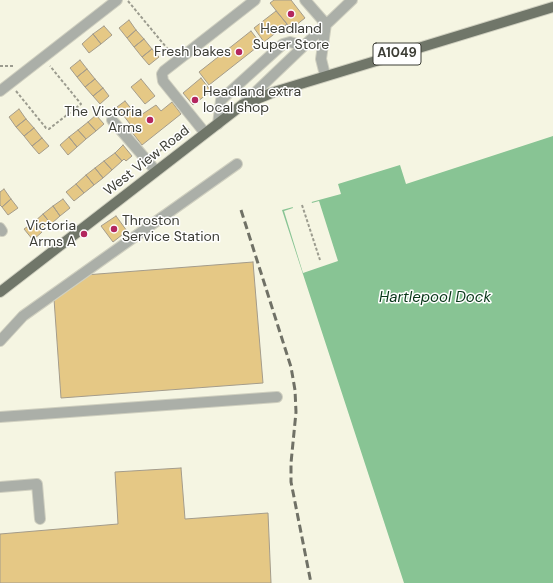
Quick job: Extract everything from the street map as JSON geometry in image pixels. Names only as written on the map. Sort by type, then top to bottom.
[{"type":"main road","name":"West View Road","points":[[0,292],[242,105],[274,92],[325,75],[553,7]]},
{"type":"street","points":[[0,91],[117,0]]},
{"type":"street","points":[[205,133],[163,81],[162,74],[243,3],[255,0]]},
{"type":"street","points":[[305,0],[326,24],[321,59],[325,75]]},
{"type":"street","points":[[242,105],[352,0]]},
{"type":"street","points":[[218,124],[221,100],[283,44],[290,42],[303,46]]},
{"type":"street","points":[[112,120],[156,171]]},
{"type":"street","points":[[0,341],[23,316],[237,164]]},
{"type":"street","points":[[0,418],[277,397]]},
{"type":"street","points":[[0,487],[37,484],[40,519]]},
{"type":"path","points":[[128,0],[173,57]]},
{"type":"path","points":[[9,84],[46,128],[49,129],[81,104],[44,57]]},
{"type":"path","points":[[147,161],[188,130],[190,124]]},
{"type":"path","points":[[302,204],[320,260]]},
{"type":"water","name":"Hartlepool Dock","points":[[553,136],[553,583],[404,583],[282,210],[341,194],[338,184],[400,165],[406,184]]},
{"type":"pier","points":[[311,200],[312,203],[319,201],[338,261],[303,273],[284,211],[293,208],[292,205]]},
{"type":"building","name":"Headland Super Store","points":[[274,0],[291,0],[305,18],[291,29],[270,3]]},
{"type":"building","points":[[276,11],[287,24],[264,42],[254,28]]},
{"type":"building","points":[[129,20],[136,30],[127,38],[119,28]]},
{"type":"building","points":[[104,26],[112,35],[101,44],[93,34]]},
{"type":"building","points":[[136,30],[144,39],[134,47],[127,38]]},
{"type":"building","points":[[251,31],[261,44],[209,85],[199,72]]},
{"type":"building","points":[[93,34],[101,44],[89,53],[82,44]]},
{"type":"building","points":[[144,39],[152,49],[142,57],[134,47]]},
{"type":"building","points":[[152,49],[159,57],[149,65],[142,57]]},
{"type":"building","points":[[80,60],[87,69],[77,77],[70,68]]},
{"type":"building","points":[[87,69],[95,79],[85,87],[77,77]]},
{"type":"building","points":[[201,78],[211,91],[193,105],[183,93]]},
{"type":"building","points":[[95,79],[103,88],[93,96],[85,87]]},
{"type":"building","points":[[141,79],[155,96],[145,104],[131,87]]},
{"type":"building","points":[[103,88],[109,96],[100,104],[93,96]]},
{"type":"building","name":"The Victoria Arms","points":[[125,101],[138,117],[156,105],[161,111],[172,102],[181,114],[142,145],[127,126],[130,124],[117,107]]},
{"type":"building","points":[[19,109],[26,119],[16,127],[9,117]]},
{"type":"building","points":[[96,115],[104,124],[96,131],[88,122]]},
{"type":"building","points":[[26,119],[34,128],[24,136],[16,127]]},
{"type":"building","points":[[88,122],[96,131],[86,139],[78,130]]},
{"type":"building","points":[[34,128],[42,138],[32,146],[24,136]]},
{"type":"building","points":[[78,130],[86,139],[77,147],[69,137]]},
{"type":"building","points":[[69,137],[77,147],[68,155],[60,145]]},
{"type":"building","points":[[42,138],[49,146],[39,154],[32,146]]},
{"type":"building","points":[[123,145],[132,156],[126,161],[124,159],[122,161],[115,153]]},
{"type":"building","points":[[115,153],[122,161],[112,170],[104,161]]},
{"type":"building","points":[[104,161],[112,170],[103,178],[95,168]]},
{"type":"building","points":[[95,168],[103,178],[94,185],[86,175]]},
{"type":"building","points":[[86,175],[94,185],[84,193],[76,184]]},
{"type":"building","points":[[76,184],[84,193],[74,201],[66,192]]},
{"type":"building","points":[[4,189],[11,199],[2,207],[0,205],[0,192]]},
{"type":"building","points":[[11,199],[18,208],[8,215],[2,207]]},
{"type":"building","points":[[63,199],[70,208],[60,216],[53,206]]},
{"type":"building","points":[[53,206],[60,216],[51,224],[43,214]]},
{"type":"building","points":[[43,214],[51,224],[41,231],[34,222]]},
{"type":"building","name":"Throston Service Station","points":[[116,216],[127,231],[113,242],[101,226]]},
{"type":"building","points":[[34,222],[42,232],[33,240],[24,229]]},
{"type":"building","points":[[253,262],[263,383],[61,398],[54,299],[85,275]]},
{"type":"building","points":[[181,468],[185,519],[268,513],[271,583],[0,583],[0,534],[118,524],[115,472]]},
{"type":"railway","points":[[241,210],[291,367],[295,390],[296,412],[291,463],[291,482],[311,583]]},
{"type":"place","name":"Headland Super Store","points":[[291,14]]},
{"type":"place","name":"Fresh bakes","points":[[239,52]]},
{"type":"place","name":"Headland extra local shop","points":[[195,100]]},
{"type":"place","name":"The Victoria Arms","points":[[150,120]]},
{"type":"place","name":"Throston Service Station","points":[[114,229]]},
{"type":"place","name":"Victoria Arms A","points":[[84,234]]}]
